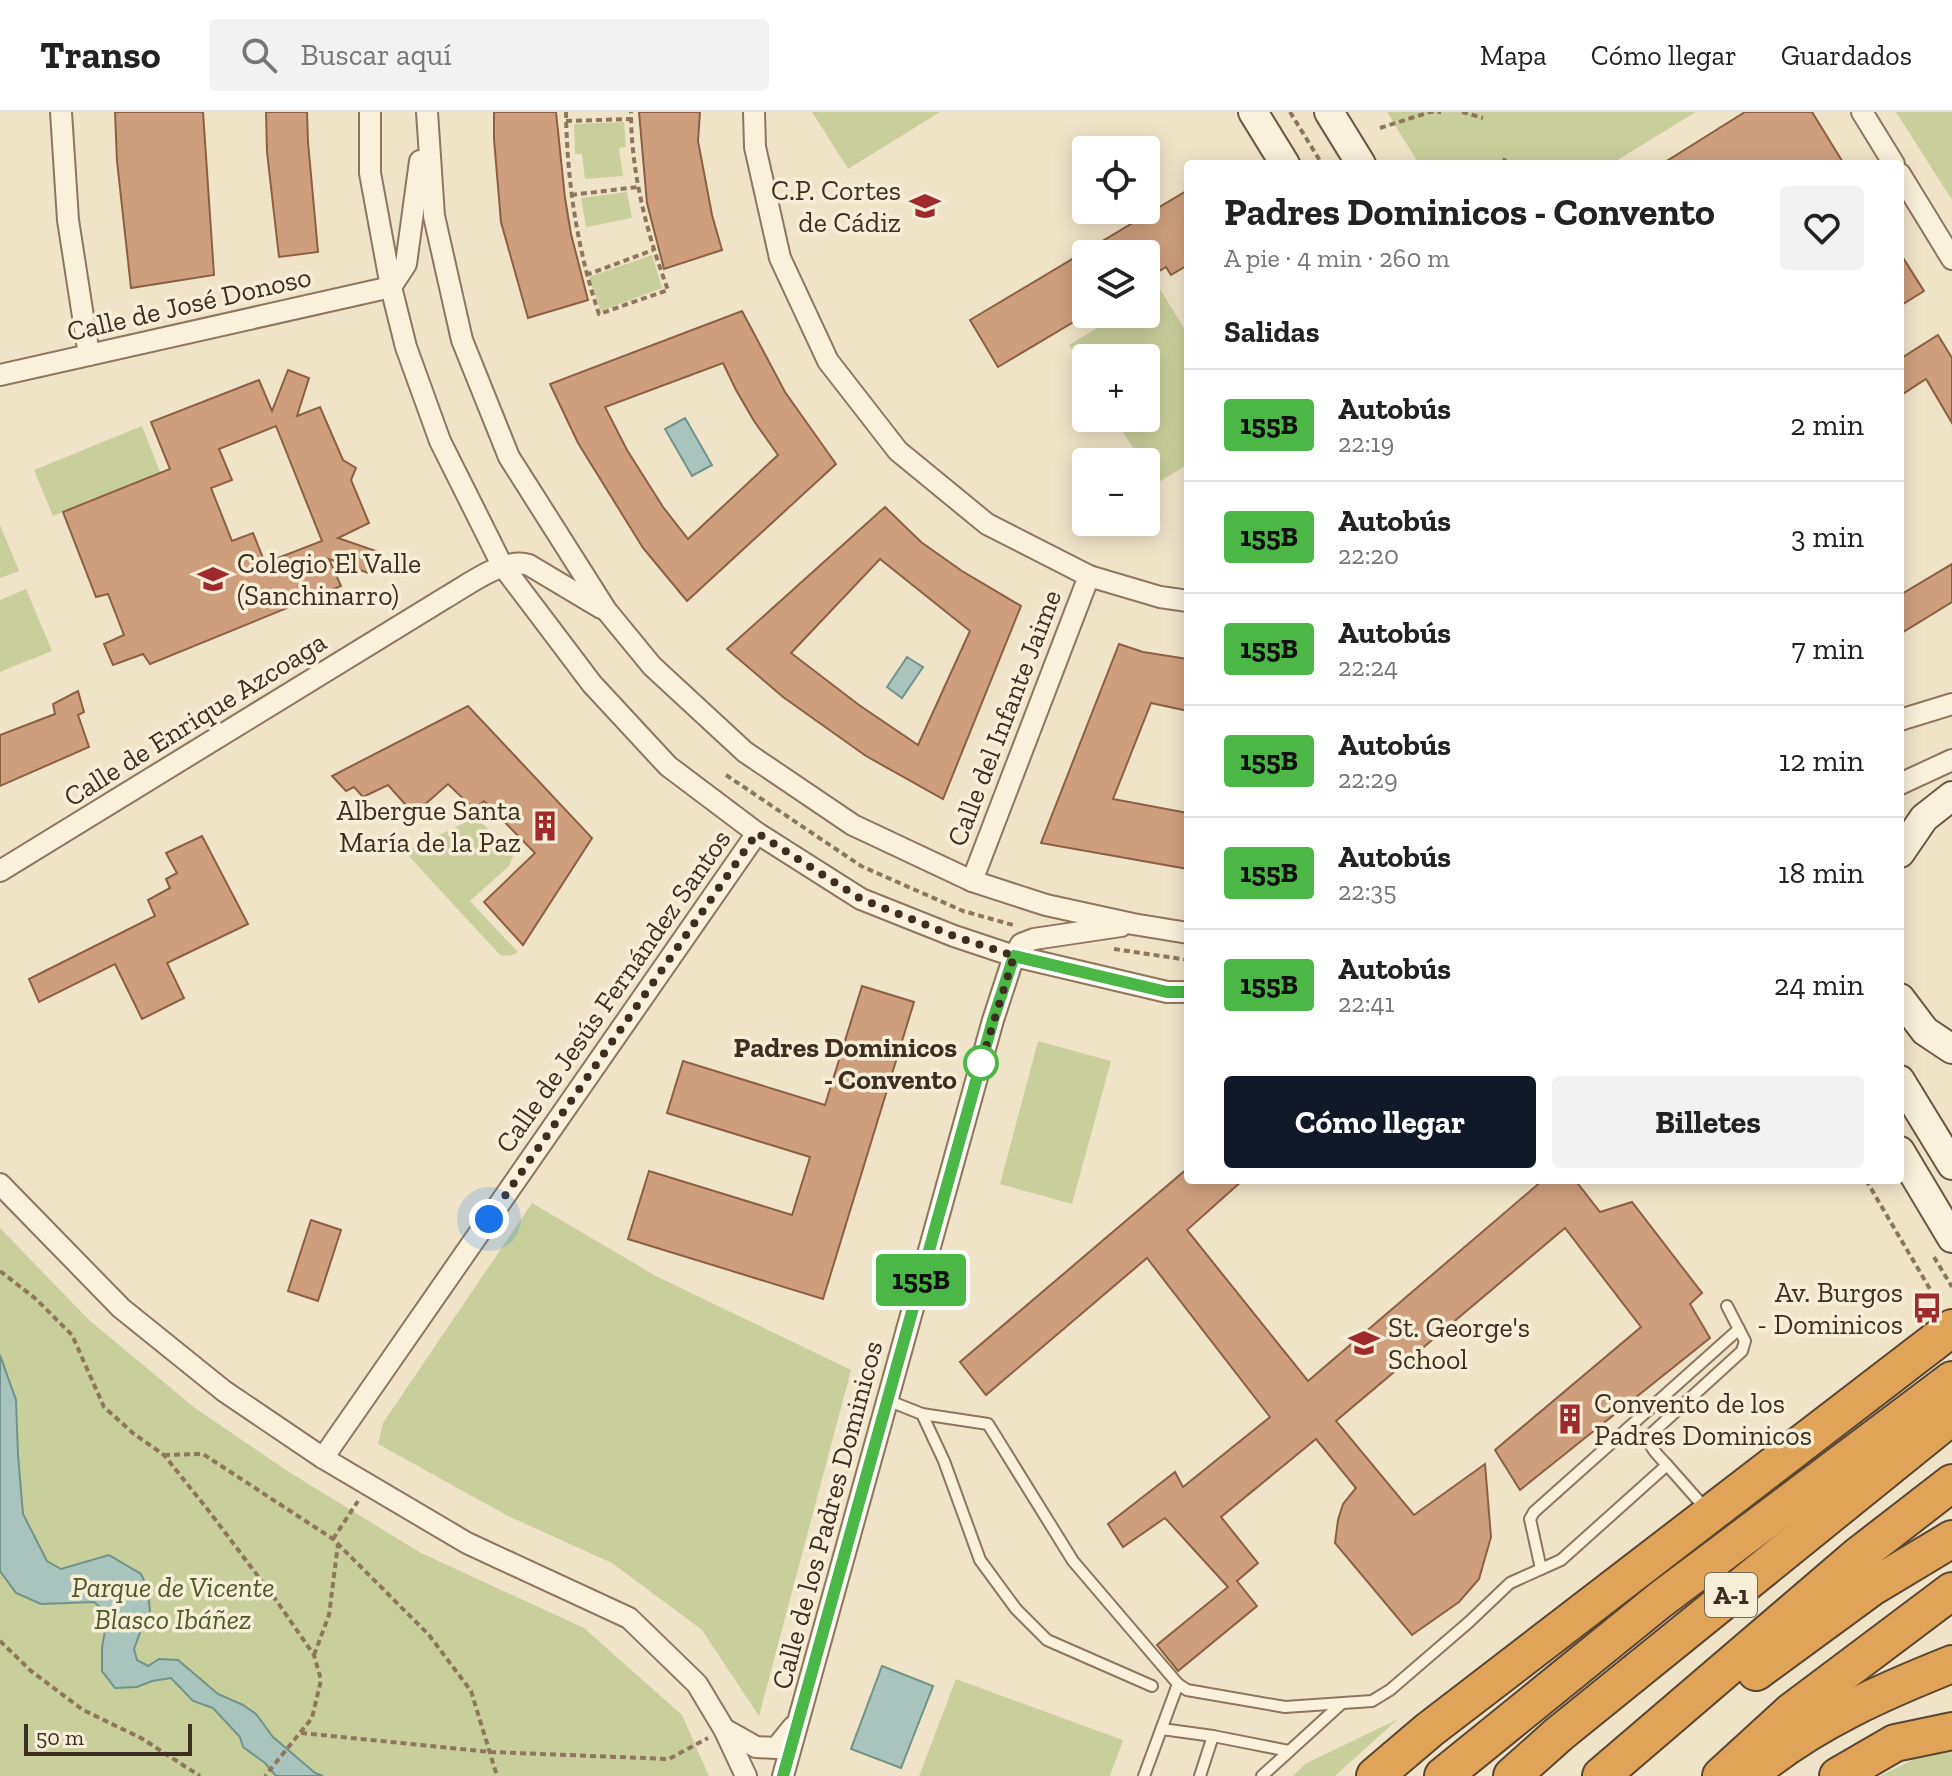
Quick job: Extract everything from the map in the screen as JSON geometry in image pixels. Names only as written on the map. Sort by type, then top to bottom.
[{"type":"highway","points":[[1375,1776],[1429,1730],[1710,1512],[1945,1314]]},
{"type":"highway","points":[[1588,1607],[1694,1542],[1952,1358]]},
{"type":"highway","points":[[1443,1776],[1660,1600],[1952,1380]]},
{"type":"highway","name":"A-1","points":[[1512,1776],[1571,1724],[1952,1416]]},
{"type":"highway","name":"A-1","points":[[1601,1776],[1859,1555],[1952,1483]]},
{"type":"highway","points":[[1633,1776],[1739,1684],[1872,1587],[1952,1539]]},
{"type":"highway","points":[[1721,1776],[1791,1712],[1952,1591]]},
{"type":"highway","points":[[1748,1776],[1778,1752],[1846,1710],[1952,1664]]},
{"type":"highway","points":[[1838,1776],[1895,1743],[1952,1731]]},
{"type":"street","points":[[61,112],[68,220],[89,355]]},
{"type":"street","points":[[370,112],[370,173],[391,287],[406,347],[440,441],[502,565],[592,684],[668,766],[757,833],[861,899],[1014,956],[1167,992],[1184,992]]},
{"type":"street","points":[[391,287],[406,264],[425,112]]},
{"type":"street","points":[[425,112],[434,216],[462,340],[509,457],[606,610],[652,666],[745,752],[853,825],[972,881],[1046,905],[1184,932]]},
{"type":"street","points":[[754,112],[755,147],[780,258],[828,361],[898,451],[987,524],[1089,576],[1160,597],[1184,600]]},
{"type":"street","points":[[1253,112],[1283,160]]},
{"type":"street","points":[[1862,112],[1892,160]]},
{"type":"street","points":[[1330,113],[1359,160]]},
{"type":"street","points":[[1904,181],[1952,259]]},
{"type":"street","name":"Calle de José Donoso","points":[[0,375],[391,287]]},
{"type":"street","points":[[502,565],[519,561],[529,565],[606,610]]},
{"type":"street","name":"Calle de Enrique Azcoaga","points":[[0,871],[502,565]]},
{"type":"street","name":"Calle del Infante Jaime","points":[[972,881],[1089,576]]},
{"type":"street","points":[[1904,719],[1952,704]]},
{"type":"street","points":[[1904,782],[1952,760]]},
{"type":"street","points":[[1904,847],[1924,818],[1952,796]]},
{"type":"street","name":"Calle de Jesús Fernández Santos","points":[[323,1458],[757,833]]},
{"type":"street","points":[[1014,956],[1021,944],[1034,939],[1133,924]]},
{"type":"street","name":"Calle de los Padres Dominicos","points":[[783,1776],[989,1035],[1014,956]]},
{"type":"street","points":[[1904,1003],[1925,1031],[1952,1049]]},
{"type":"street","points":[[1904,1032],[1952,1063]]},
{"type":"street","points":[[1904,1087],[1952,1165]]},
{"type":"street","points":[[1904,1158],[1952,1238]]},
{"type":"street","points":[[0,1184],[121,1308],[224,1391],[323,1458],[467,1543],[629,1618],[697,1684],[724,1729],[746,1776]]},
{"type":"street","name":"Calle de los Padres Dominicos","points":[[724,1729],[756,1747],[776,1748],[799,1720]]},
{"type":"lane","points":[[1710,1512],[1649,1444],[1649,1438],[1742,1351],[1745,1341],[1727,1306]]},
{"type":"lane","points":[[1541,1569],[1530,1519],[1534,1512],[1739,1329]]},
{"type":"lane","points":[[887,1400],[922,1414],[988,1424],[1073,1561],[1178,1684],[1187,1690],[1285,1707],[1372,1701],[1381,1696],[1510,1583],[1561,1560],[1667,1465]]},
{"type":"lane","points":[[922,1414],[944,1461],[980,1560],[1016,1609],[1047,1640],[1152,1686]]},
{"type":"lane","points":[[1144,1776],[1178,1684]]},
{"type":"lane","points":[[1262,1776],[1341,1704]]},
{"type":"lane","points":[[1162,1729],[1289,1751]]},
{"type":"lane","points":[[1200,1776],[1213,1736]]},
{"type":"path","points":[[566,112],[571,195],[586,275],[599,314],[668,290],[653,250],[638,187],[631,112]]},
{"type":"path","points":[[1290,112],[1320,160]]},
{"type":"path","points":[[1380,128],[1430,112],[1441,112]]},
{"type":"path","points":[[1462,112],[1483,118]]},
{"type":"path","points":[[566,121],[631,119]]},
{"type":"path","points":[[571,195],[638,187]]},
{"type":"path","points":[[586,275],[653,250]]},
{"type":"path","points":[[1868,1184],[1945,1314]]},
{"type":"path","points":[[0,1271],[36,1299],[72,1335],[104,1407],[164,1455],[276,1600],[314,1655],[321,1680],[312,1718],[268,1774]]},
{"type":"path","points":[[164,1455],[203,1454],[333,1539],[429,1635],[471,1691],[497,1776]]},
{"type":"path","points":[[333,1539],[369,1485]]},
{"type":"path","points":[[314,1655],[329,1615],[338,1544]]},
{"type":"path","points":[[0,1641],[31,1671],[83,1710],[141,1738],[200,1776]]},
{"type":"path","points":[[301,1733],[491,1752],[669,1759],[724,1729]]},
{"type":"green space","points":[[812,112],[940,112],[848,169]]},
{"type":"green space","points":[[1387,112],[1696,112],[1618,160],[1417,160]]},
{"type":"green space","points":[[1896,112],[1952,112],[1952,200]]},
{"type":"green space","points":[[624,122],[626,147],[619,148],[623,176],[585,179],[582,154],[575,154],[574,124]]},
{"type":"green space","points":[[627,192],[632,218],[586,227],[581,198]]},
{"type":"green space","points":[[652,255],[662,288],[601,311],[589,277]]},
{"type":"green space","points":[[1160,289],[1184,328],[1184,466],[1160,482],[1160,448],[1133,448],[1123,432],[1160,432],[1160,344],[1072,344],[1072,350],[1069,345],[1097,328],[1160,328]]},
{"type":"green space","points":[[142,426],[160,472],[53,516],[34,470]]},
{"type":"green space","points":[[0,525],[19,571],[0,578]]},
{"type":"green space","points":[[26,589],[52,651],[0,672],[0,600]]},
{"type":"green space","points":[[476,817],[514,854],[509,866],[470,901],[518,952],[510,956],[500,955],[405,852]]},
{"type":"green space","points":[[1038,1041],[1111,1061],[1072,1204],[1000,1184]]},
{"type":"green space","points":[[532,1203],[656,1276],[851,1370],[759,1716],[702,1630],[612,1563],[508,1516],[378,1444],[383,1423]]},
{"type":"green space","name":"Parque de Vicente Blasco Ibáñez","points":[[0,1228],[89,1320],[195,1408],[289,1472],[421,1553],[584,1628],[682,1715],[709,1776],[0,1776]]},
{"type":"green space","points":[[956,1679],[1123,1740],[1110,1776],[919,1776]]},
{"type":"green space","points":[[1398,1719],[1335,1776],[1293,1776],[1305,1764]]},
{"type":"green space","points":[[1952,1750],[1952,1776],[1880,1776],[1921,1756]]},
{"type":"water","points":[[685,418],[712,465],[692,476],[665,429]]},
{"type":"water","points":[[907,657],[923,667],[902,698],[887,687]]},
{"type":"water","points":[[0,1355],[16,1400],[23,1514],[47,1561],[61,1569],[109,1555],[141,1574],[148,1589],[150,1613],[134,1649],[137,1660],[148,1666],[159,1659],[178,1660],[218,1694],[256,1714],[273,1737],[315,1773],[323,1776],[276,1776],[265,1763],[243,1747],[240,1737],[213,1708],[193,1701],[171,1678],[137,1687],[115,1688],[102,1671],[102,1648],[108,1614],[94,1602],[41,1604],[16,1593],[0,1571]]},
{"type":"water","points":[[882,1666],[933,1686],[901,1768],[851,1749]]},
{"type":"building","points":[[115,112],[203,112],[214,275],[131,288],[117,161]]},
{"type":"building","points":[[266,112],[307,112],[318,252],[279,257],[267,152]]},
{"type":"building","points":[[494,112],[556,112],[571,234],[588,300],[528,318],[501,222]]},
{"type":"building","points":[[639,112],[700,112],[698,141],[722,250],[664,269],[647,203]]},
{"type":"building","points":[[1745,112],[1812,112],[1842,160],[1668,160]]},
{"type":"building","points":[[1184,192],[1184,267],[1171,275],[1166,267],[1160,271],[1160,240],[1104,240],[1131,224],[1160,224],[1160,207]]},
{"type":"building","points":[[1072,259],[1072,323],[998,367],[970,320]]},
{"type":"building","points":[[1904,259],[1924,291],[1904,304]]},
{"type":"building","points":[[742,311],[785,392],[836,464],[687,601],[643,548],[578,443],[550,384]],"holes":[[[723,363],[736,390],[778,455],[688,539],[663,507],[627,450],[605,407]]]},
{"type":"building","points":[[1938,335],[1952,358],[1952,423],[1926,379],[1904,393],[1904,356]]},
{"type":"building","points":[[288,370],[309,378],[297,416],[320,407],[343,460],[356,468],[351,480],[369,523],[338,538],[379,552],[371,574],[329,559],[341,586],[150,664],[143,654],[113,665],[104,644],[124,635],[108,594],[96,597],[63,512],[170,469],[151,422],[259,380],[272,411]],"holes":[[[276,426],[322,541],[265,563],[253,533],[232,541],[211,488],[232,480],[219,449]]]},
{"type":"building","points":[[885,507],[921,542],[1021,606],[943,799],[866,756],[783,697],[727,649]],"holes":[[[880,559],[970,631],[918,745],[791,653]]]},
{"type":"building","points":[[1952,564],[1952,602],[1904,632],[1904,593]]},
{"type":"building","points":[[1119,644],[1143,652],[1184,658],[1184,710],[1151,703],[1113,799],[1184,812],[1184,868],[1041,843]]},
{"type":"building","points":[[78,691],[84,712],[78,715],[89,747],[0,786],[0,735],[55,714],[53,704]]},
{"type":"building","name":"Albergue Santa María de la Paz","points":[[468,706],[592,838],[523,945],[484,902],[535,853],[484,801],[474,809],[448,784],[414,814],[388,785],[363,797],[354,787],[346,791],[332,776]]},
{"type":"building","points":[[202,836],[248,924],[167,963],[184,998],[142,1019],[115,964],[39,1002],[29,979],[155,916],[148,900],[170,888],[166,879],[177,873],[166,853]]},
{"type":"building","points":[[862,986],[914,1002],[823,1299],[628,1239],[649,1171],[792,1215],[810,1157],[667,1113],[683,1061],[825,1105]]},
{"type":"building","name":"Convento de los Padres Dominicos","points":[[1184,1171],[1184,1184],[1239,1184],[1187,1230],[1308,1381],[1538,1184],[1578,1184],[1600,1212],[1632,1202],[1702,1293],[1690,1304],[1710,1338],[1520,1490],[1495,1450],[1641,1327],[1565,1228],[1336,1421],[1414,1515],[1485,1464],[1491,1537],[1479,1579],[1459,1602],[1412,1635],[1335,1543],[1343,1504],[1356,1488],[1316,1439],[1221,1517],[1258,1563],[1237,1581],[1257,1606],[1178,1671],[1157,1645],[1228,1587],[1165,1518],[1123,1547],[1108,1524],[1175,1472],[1183,1487],[1270,1417],[1147,1258],[986,1395],[960,1362]]},
{"type":"building","points":[[311,1220],[341,1230],[318,1301],[288,1291]]},
{"type":"bus line","name":"155B","points":[[783,1776],[993,1020],[1014,956],[1167,992],[1184,992]]},
{"type":"place","name":"C.P. Cortes de Cádiz","points":[[925,206]]},
{"type":"place","name":"Colegio El Valle (Sanchinarro)","points":[[213,579]]},
{"type":"place","name":"Albergue Santa María de la Paz","points":[[545,826]]},
{"type":"place","name":"Padres Dominicos - Convento","points":[[981,1063]]},
{"type":"place","name":"Av. Burgos - Dominicos","points":[[1927,1308]]},
{"type":"place","name":"St. George's School","points":[[1364,1343]]},
{"type":"place","name":"Convento de los Padres Dominicos","points":[[1570,1419]]},
{"type":"route","points":[[489,1219],[757,833],[861,899],[1014,956],[981,1063]]}]
